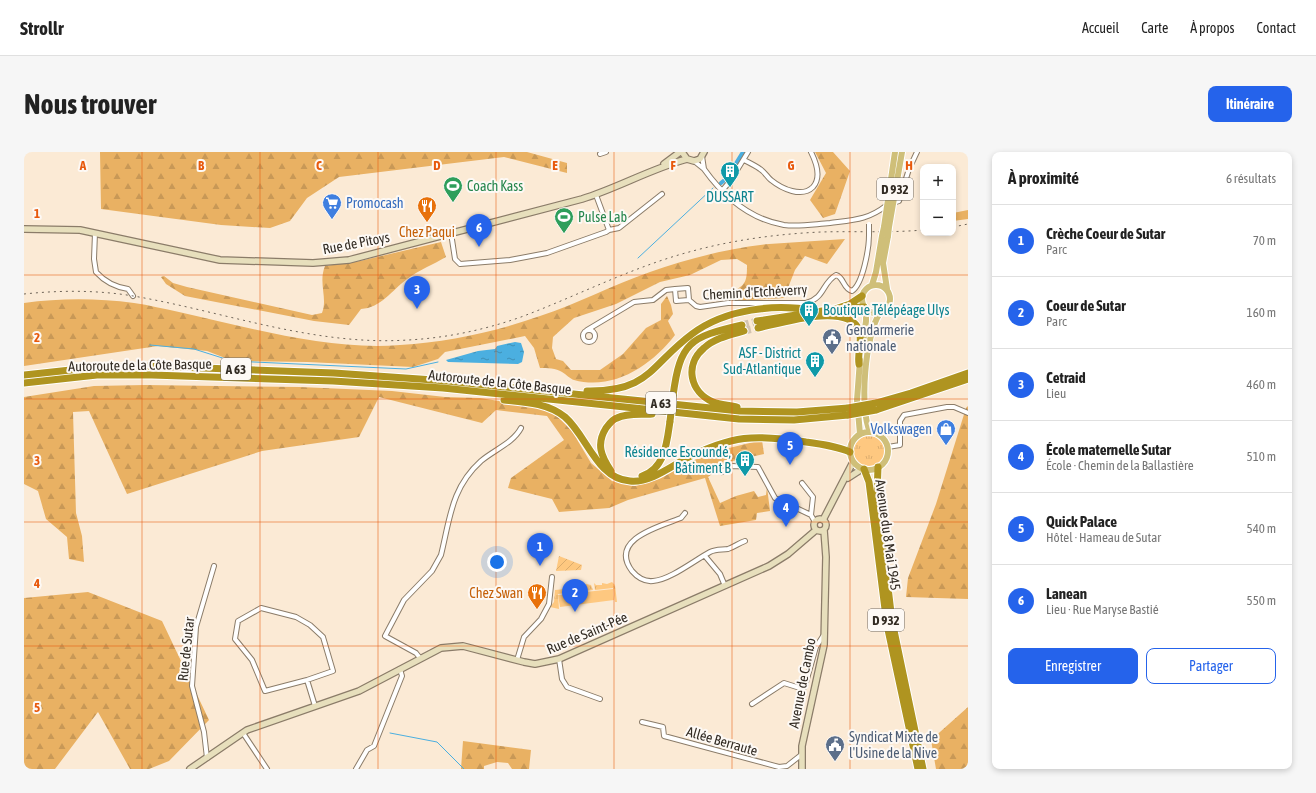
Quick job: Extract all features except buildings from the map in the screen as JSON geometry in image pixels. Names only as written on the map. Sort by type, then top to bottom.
[{"type":"highway","points":[[818,313],[850,304],[862,296]]},
{"type":"highway","points":[[758,324],[852,307],[865,308]]},
{"type":"highway","points":[[552,391],[607,391],[630,386],[644,378],[691,334],[707,324],[722,317],[744,311],[766,309],[806,309],[818,313],[843,316],[855,324],[860,335],[859,364]]},
{"type":"highway","points":[[677,414],[630,415],[617,418],[609,424],[602,435],[600,448],[603,458],[611,471],[620,476],[634,478],[646,475],[655,468],[663,457],[670,421],[673,396],[678,364],[689,345],[698,338],[712,332],[743,328],[722,337],[699,352],[692,365],[691,373],[695,387],[703,396],[714,403],[771,412]]},
{"type":"highway","name":"Autoroute de la Côte Basque","points":[[24,375],[90,368],[150,366],[400,376],[733,411],[771,412],[797,412],[876,406],[968,379]]},
{"type":"highway","name":"Autoroute de la Côte Basque","points":[[24,384],[97,376],[152,375],[334,380],[488,393],[677,414],[771,421],[848,415],[968,373]]},
{"type":"highway","points":[[488,393],[497,398],[542,405],[555,411],[574,426],[609,474],[617,479],[628,481],[638,482],[649,478],[721,443],[755,436],[821,444],[850,452]]},
{"type":"highway","name":"Avenue du 8 Mai 1945","points":[[878,467],[877,495],[892,621],[923,769]]},
{"type":"highway","name":"Avenue du 8 Mai 1945","points":[[863,469],[869,482],[890,640],[918,769]]},
{"type":"main road","name":"D 932","points":[[886,227],[885,217],[890,204],[895,152]]},
{"type":"main road","name":"D 932","points":[[887,288],[883,263],[885,236],[890,204],[902,152]]},
{"type":"main road","name":"D 932","points":[[872,285],[885,236]]},
{"type":"main road","points":[[860,434],[857,400],[859,364],[866,321],[862,296],[865,289],[872,285],[881,285],[887,288],[891,301],[888,308],[876,317],[868,347],[865,379],[865,418],[870,432]]},
{"type":"main road","points":[[865,308],[872,312],[880,313]]},
{"type":"main road","points":[[870,432],[881,436],[888,447],[887,458],[878,467],[870,470],[863,469],[853,462],[850,452],[852,442],[860,434],[870,432]]},
{"type":"street","points":[[600,154],[606,152]]},
{"type":"street","points":[[659,167],[681,152],[687,160]]},
{"type":"street","points":[[722,192],[748,152]]},
{"type":"street","points":[[744,160],[760,169],[772,180],[794,192],[800,193],[811,189],[816,182],[817,170],[811,152]]},
{"type":"street","points":[[659,167],[687,160],[694,162],[704,169],[731,201],[760,217],[775,222],[794,225],[848,221],[869,217],[890,204],[899,201],[909,169],[917,152]]},
{"type":"street","points":[[694,162],[703,154]]},
{"type":"street","points":[[703,154],[704,169]]},
{"type":"street","name":"Rue de Pitoys","points":[[24,229],[69,229],[95,233],[220,260],[313,263],[349,260],[596,195],[659,167]]},
{"type":"street","points":[[451,234],[455,259],[460,264],[510,260],[547,253],[603,235],[608,230],[619,228],[662,194]]},
{"type":"street","points":[[596,195],[608,230]]},
{"type":"street","points":[[874,215],[885,217]]},
{"type":"street","name":"Chemin d'Etchéverry","points":[[689,300],[676,301],[675,289],[688,288],[689,300],[696,306],[700,307],[728,304],[806,303],[815,299],[821,294],[828,281],[836,275],[841,277],[846,288],[852,292],[858,285],[868,251],[869,217]]},
{"type":"street","points":[[95,233],[94,259],[96,272],[109,283],[130,290],[133,296]]},
{"type":"street","points":[[587,330],[634,302],[653,300],[666,290],[675,289]]},
{"type":"street","points":[[888,447],[900,445],[900,421],[904,415],[948,407],[968,413]]},
{"type":"street","points":[[420,658],[416,653],[385,636],[404,600],[432,571],[438,562],[441,555],[452,503],[461,486],[471,471],[482,460],[517,436],[521,428]]},
{"type":"street","points":[[823,520],[853,462]]},
{"type":"street","points":[[722,472],[731,466],[758,468],[775,498],[811,515],[815,522],[816,530],[824,530],[826,525],[823,520]]},
{"type":"street","points":[[844,481],[854,472],[863,469]]},
{"type":"street","points":[[802,484],[813,497],[811,515]]},
{"type":"street","points":[[685,513],[680,518],[636,536],[631,542],[627,553],[629,566],[641,579],[657,581],[712,551],[732,547],[745,541]]},
{"type":"street","points":[[815,522],[820,519],[823,520]]},
{"type":"street","name":"Rue de Saint-Pée","points":[[315,706],[359,691],[441,648],[457,646],[473,648],[517,660],[540,664],[559,659],[769,566],[788,554],[816,530]]},
{"type":"street","name":"Avenue de Cambo","points":[[802,769],[801,755],[824,645],[826,557],[824,530]]},
{"type":"street","points":[[705,556],[720,574],[725,586]]},
{"type":"street","name":"Rue de Sutar","points":[[208,758],[204,732],[192,686],[196,627],[214,566]]},
{"type":"street","points":[[517,660],[524,637],[541,619],[549,604],[552,577]]},
{"type":"street","points":[[265,608],[296,617],[310,625],[324,637],[333,668],[331,672],[308,680],[265,691],[252,660],[234,639],[238,621],[265,608]]},
{"type":"street","points":[[752,704],[784,683],[803,689],[806,686],[816,648],[824,633]]},
{"type":"street","points":[[559,659],[562,679],[567,687],[600,698]]},
{"type":"street","points":[[356,769],[367,750],[374,746],[402,676],[400,669]]},
{"type":"street","points":[[190,769],[243,733],[260,725],[315,706],[308,680]]},
{"type":"street","name":"Allée Berraute","points":[[642,722],[663,727],[664,736],[779,767],[787,766],[801,755]]},
{"type":"street","points":[[243,733],[267,769]]},
{"type":"green space","points":[[100,152],[527,152],[567,163],[567,173],[504,157],[339,177],[307,198],[290,221],[270,228],[221,225],[101,209]]},
{"type":"green space","points":[[815,152],[833,152],[850,171],[835,214],[823,218],[810,200],[826,173]]},
{"type":"green space","points":[[968,210],[968,219],[956,221],[956,212]]},
{"type":"green space","points":[[845,239],[827,264],[805,256],[795,270],[784,298],[735,301],[735,290],[742,286],[746,280],[747,265],[737,259],[721,260],[690,275],[660,282],[616,304],[574,318],[553,337],[552,348],[556,359],[563,361],[571,370],[600,370],[623,354],[646,328],[661,320],[661,304],[667,296],[673,314],[668,321],[675,335],[655,356],[631,373],[617,379],[603,382],[574,380],[557,370],[551,368],[540,368],[534,348],[525,336],[445,352],[438,359],[413,367],[307,362],[233,361],[207,351],[158,346],[24,366],[24,303],[65,299],[120,301],[151,306],[260,331],[317,341],[373,346],[418,344],[453,339],[523,322],[650,272],[708,255],[739,248],[769,244]]},
{"type":"green space","points":[[441,242],[446,257],[412,276],[380,302],[368,308],[361,309],[349,325],[314,321],[185,296],[166,284],[161,277],[164,276],[173,283],[187,287],[312,315],[322,313],[324,307],[322,278],[325,266],[360,261]]},
{"type":"green space","points":[[145,385],[300,387],[392,391],[445,397],[480,398],[538,407],[554,413],[572,431],[591,463],[612,481],[635,486],[661,478],[689,462],[721,450],[762,440],[764,454],[728,462],[708,477],[720,503],[736,496],[754,491],[758,497],[766,495],[767,487],[770,511],[757,513],[756,520],[720,526],[705,478],[628,500],[609,508],[559,512],[552,499],[508,488],[511,478],[564,440],[547,416],[496,410],[482,423],[379,397],[359,437],[262,451],[127,494],[89,411],[73,412],[76,513],[82,536],[84,562],[69,559],[67,537],[46,519],[38,491],[24,484],[24,397],[94,386]]},
{"type":"green space","points":[[968,406],[968,599],[906,597],[908,578],[936,504],[966,408]]},
{"type":"green space","points":[[872,436],[878,438],[883,443],[885,452],[883,461],[878,466],[866,468],[860,466],[855,461],[853,449],[855,443],[860,438]]},
{"type":"green space","points":[[559,556],[582,565],[581,570],[556,571]]},
{"type":"green space","points":[[612,582],[615,585],[617,602],[615,602],[613,588],[595,590],[594,583],[596,585],[602,585],[602,583],[607,584]]},
{"type":"green space","points":[[586,584],[591,585],[593,590],[558,594],[559,609],[550,607],[554,602],[555,590],[586,587]]},
{"type":"green space","points":[[613,589],[614,600],[560,607],[558,595]]},
{"type":"green space","points":[[88,592],[162,621],[209,720],[169,761],[149,769],[130,769],[98,712],[55,769],[24,769],[24,598]]},
{"type":"green space","points":[[968,707],[968,769],[936,769],[931,740]]},
{"type":"green space","points":[[463,741],[531,750],[529,769],[512,769],[508,763],[497,762],[484,766],[484,769],[461,769]]},
{"type":"water","points":[[515,342],[521,343],[524,352],[522,362],[518,364],[448,362],[446,360],[478,351],[495,349],[497,346]]},
{"type":"waterway","points":[[721,183],[727,178],[743,152]]},
{"type":"waterway","points":[[638,258],[713,188]]},
{"type":"waterway","points":[[150,345],[194,349],[232,361],[406,369],[438,362]]},
{"type":"waterway","points":[[390,733],[437,742],[464,769]]},
{"type":"tunnel","points":[[742,325],[757,321]]},
{"type":"tunnel","points":[[744,331],[758,328]]},
{"type":"railway","points":[[956,226],[968,224]]},
{"type":"railway","points":[[24,294],[82,291],[110,293],[139,297],[272,327],[306,333],[374,341],[408,340],[451,335],[507,322],[646,266],[689,252],[722,244],[755,238],[804,233],[920,230]]},
{"type":"place","name":"DUSSART","points":[[730,188]]},
{"type":"place","name":"Coach Kass","points":[[453,203]]},
{"type":"place","name":"Promocash","points":[[332,220]]},
{"type":"place","name":"Chez Paqui","points":[[427,223]]},
{"type":"place","name":"Pulse Lab","points":[[564,234]]},
{"type":"place","name":"Lanean","points":[[479,247]]},
{"type":"place","name":"Cetraid","points":[[417,309]]},
{"type":"place","name":"Boutique Télépéage Ulys","points":[[809,327]]},
{"type":"place","name":"Gendarmerie nationale","points":[[832,355]]},
{"type":"place","name":"ASF - District Sud-Atlantique","points":[[815,378]]},
{"type":"place","name":"Volkswagen","points":[[946,446]]},
{"type":"place","name":"Quick Palace","points":[[790,465]]},
{"type":"place","name":"Résidence Escoundé, Bâtiment B","points":[[745,477]]},
{"type":"place","name":"École maternelle Sutar","points":[[786,527]]},
{"type":"place","name":"Crèche Coeur de Sutar","points":[[540,566]]},
{"type":"place","name":"Chez Swan","points":[[537,610]]},
{"type":"place","name":"Coeur de Sutar","points":[[575,612]]},
{"type":"place","name":"Syndicat Mixte de l'Usine de la Nive","points":[[835,762]]}]
